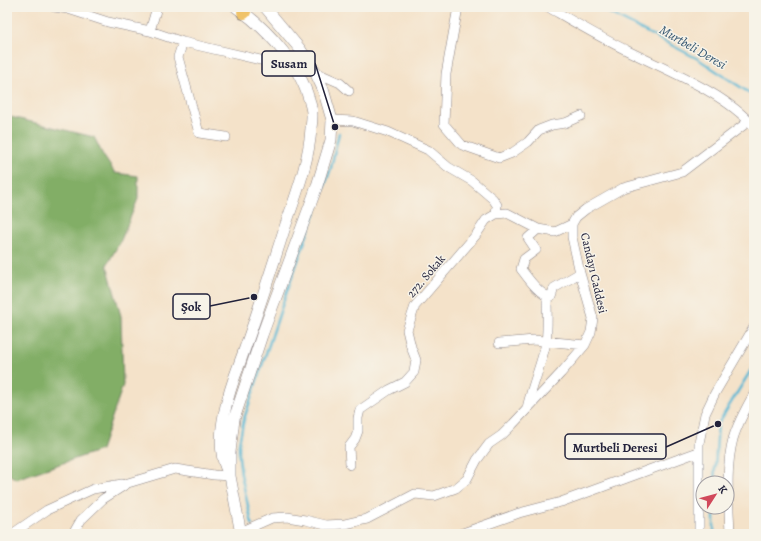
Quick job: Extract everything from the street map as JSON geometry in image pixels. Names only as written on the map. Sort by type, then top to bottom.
[{"type":"street","points":[[54,7],[68,9],[108,22],[150,31],[182,42],[295,68]]},
{"type":"street","points":[[150,31],[157,7]]},
{"type":"street","points":[[230,476],[230,452],[234,419],[259,342],[316,190],[331,140],[332,120],[323,89],[315,72],[300,49],[265,7]]},
{"type":"street","points":[[458,7],[446,74],[444,124],[462,145],[499,158],[512,153],[528,142],[539,130],[552,125],[566,123],[581,116]]},
{"type":"street","name":"Candayı Caddesi","points":[[247,529],[272,518],[305,520],[326,524],[345,524],[366,519],[415,494],[434,496],[456,488],[467,478],[489,444],[502,435],[585,346],[591,332],[593,318],[580,273],[572,237],[572,224],[576,217],[602,199],[623,188],[682,172],[752,124],[730,106],[692,82],[602,38],[548,7]]},
{"type":"street","points":[[242,9],[279,46],[295,68],[307,92],[312,108],[310,146],[301,180],[234,378],[224,414],[221,440],[222,459],[230,476],[247,529]]},
{"type":"street","points":[[182,42],[178,57],[200,133],[226,138]]},
{"type":"street","points":[[315,72],[340,83],[349,91]]},
{"type":"street","points":[[332,120],[352,121],[388,132],[428,150],[448,167],[472,181],[493,199],[497,205],[496,214],[506,213],[538,229],[555,232],[572,224]]},
{"type":"street","name":"272. Sokak","points":[[350,465],[349,447],[355,439],[358,431],[358,418],[360,410],[389,390],[405,382],[414,372],[416,360],[407,330],[410,317],[415,306],[476,235],[486,220],[496,214]]},
{"type":"street","points":[[538,229],[528,238],[536,250],[524,259],[521,269],[533,285],[547,296]]},
{"type":"street","points":[[547,296],[551,296],[554,288],[580,273]]},
{"type":"street","points":[[528,408],[531,388],[540,366],[546,341],[547,296]]},
{"type":"street","points":[[699,534],[698,443],[705,414],[715,393],[754,327]]},
{"type":"street","points":[[499,343],[534,340],[585,346]]},
{"type":"street","points":[[730,534],[729,464],[733,439],[741,417],[754,394]]},
{"type":"street","points":[[460,534],[519,513],[561,502],[698,452]]},
{"type":"street","points":[[12,534],[47,510],[93,489],[128,483],[175,469],[230,476]]},
{"type":"street","points":[[73,534],[81,520],[103,499],[128,483]]},
{"type":"green space","points":[[7,116],[94,137],[103,155],[115,173],[138,176],[138,199],[121,240],[107,265],[121,316],[123,385],[101,450],[16,479],[7,473]]},
{"type":"waterway","name":"Murtbeli Deresi","points":[[598,7],[698,59],[754,97]]},
{"type":"waterway","points":[[252,524],[241,474],[239,457],[239,443],[244,419],[285,297],[331,168],[339,133]]},
{"type":"waterway","name":"Murtbeli Deresi","points":[[715,475],[718,424],[754,365]]},
{"type":"waterway","name":"Murtbeli Deresi","points":[[714,515],[714,534]]},
{"type":"place","name":"Susam","points":[[335,127]]},
{"type":"place","name":"Şok","points":[[254,297]]},
{"type":"place","name":"Murtbeli Deresi","points":[[718,424]]}]
